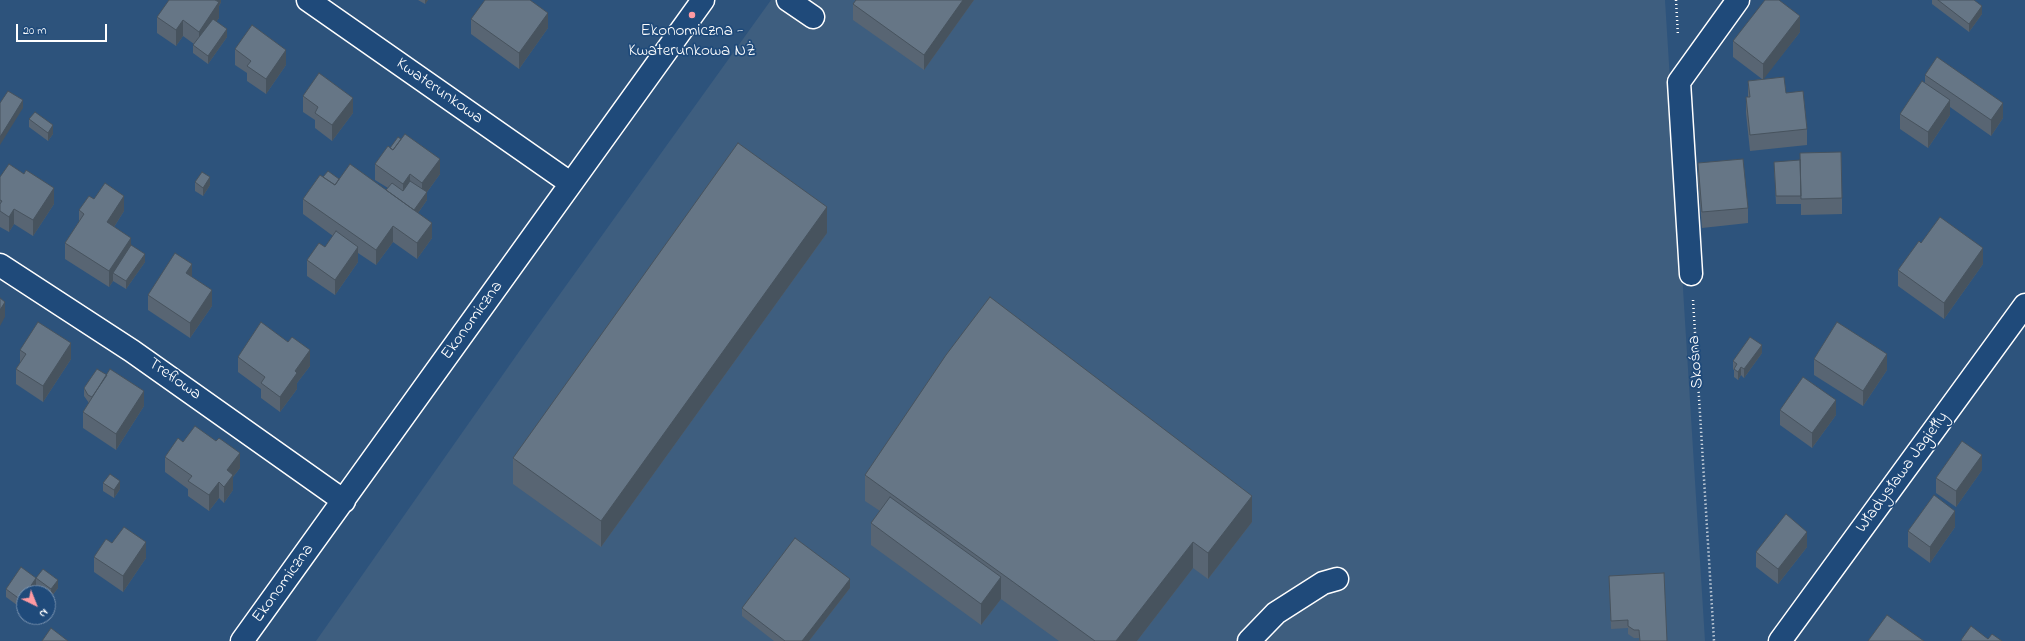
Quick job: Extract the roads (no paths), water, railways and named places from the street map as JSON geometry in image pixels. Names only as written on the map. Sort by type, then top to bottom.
[{"type":"street","name":"Kwaterunkowa","points":[[308,0],[570,183]]},
{"type":"street","name":"Ekonomiczna","points":[[242,641],[703,0]]},
{"type":"street","points":[[788,0],[813,16]]},
{"type":"street","points":[[1691,274],[1679,82],[1738,0]]},
{"type":"street","name":"Treflowa","points":[[0,265],[132,351],[344,501]]},
{"type":"street","name":"Władysława Jagiełły","points":[[1780,641],[2025,305]]},
{"type":"street","points":[[1249,641],[1276,613],[1323,583],[1337,579]]},
{"type":"place","name":"Ekonomiczna - Kwaterunkowa NŻ","points":[[692,15]]}]
